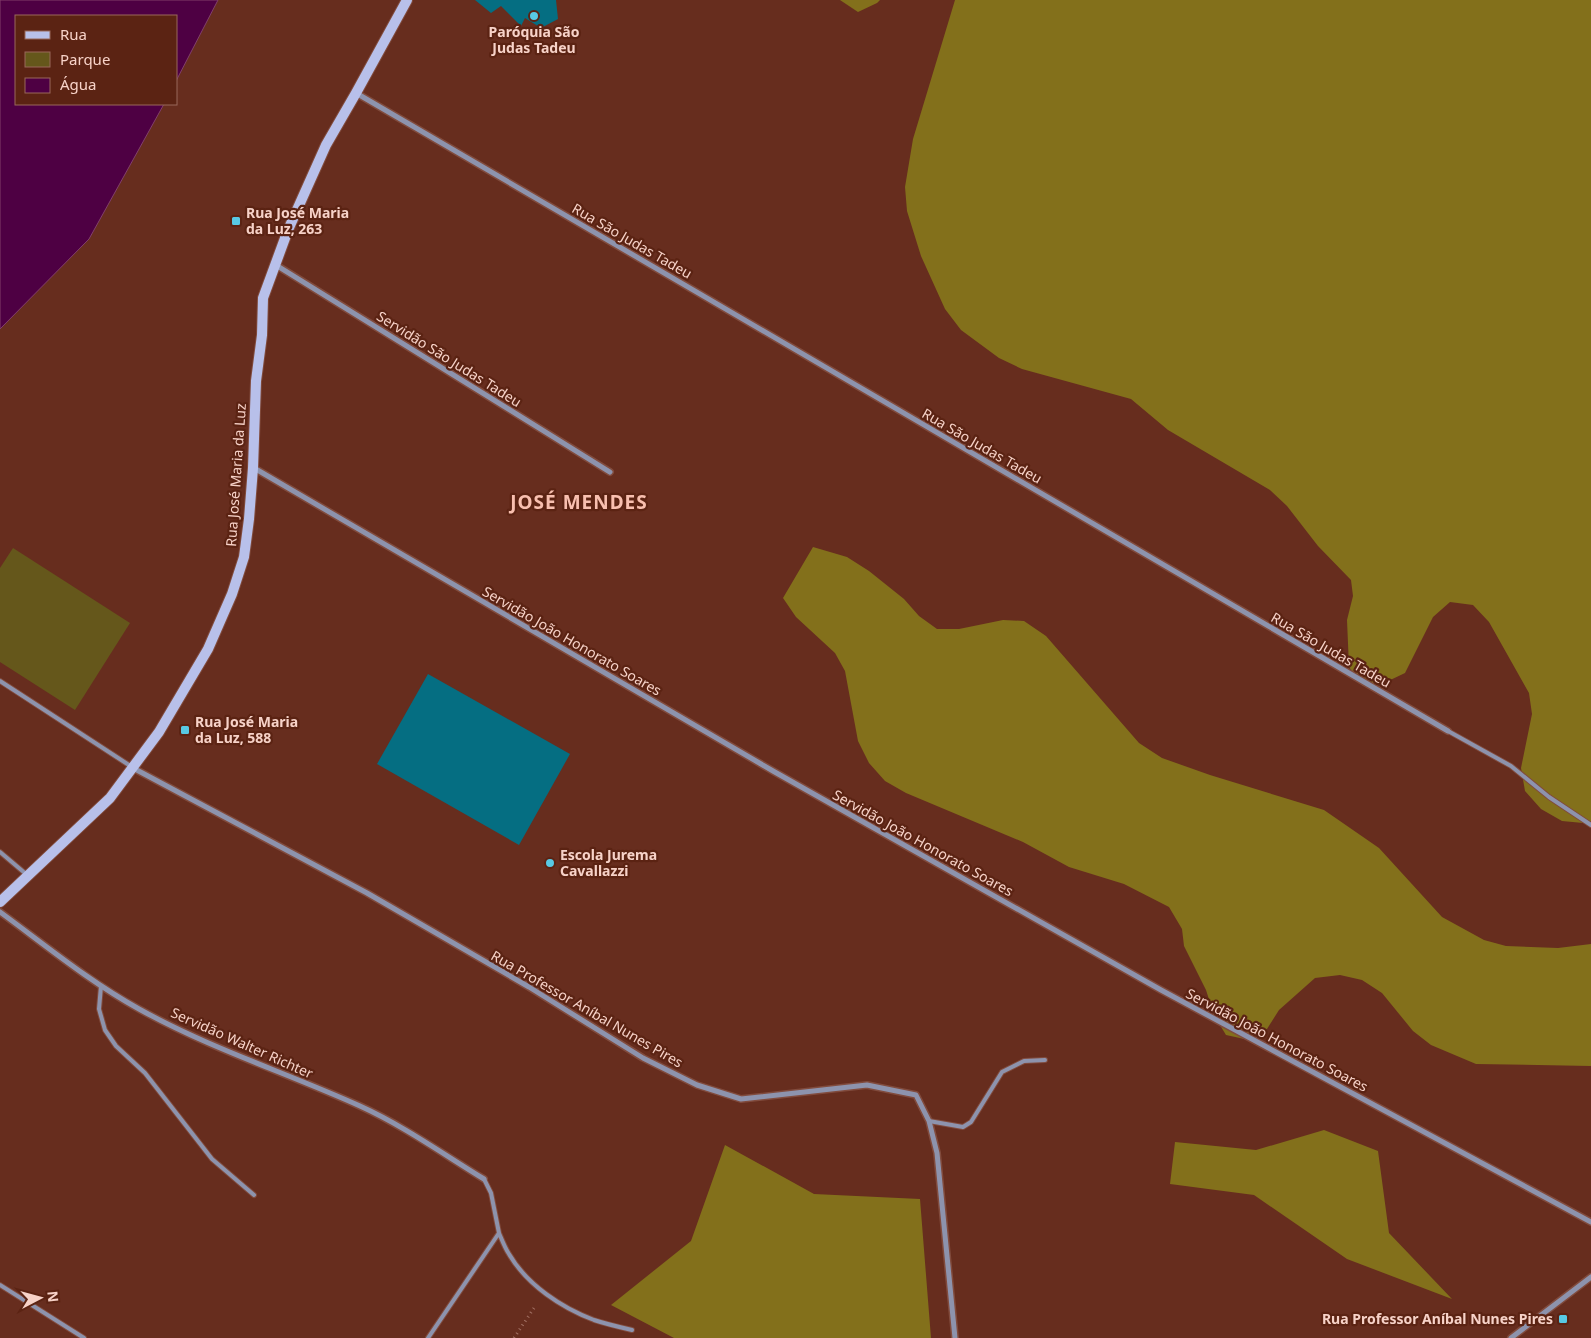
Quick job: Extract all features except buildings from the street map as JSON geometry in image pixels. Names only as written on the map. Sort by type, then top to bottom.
[{"type":"main road","name":"Rua José Maria da Luz","points":[[0,902],[110,798],[159,732],[208,649],[232,594],[244,557],[253,468],[256,381],[263,298],[288,230],[326,145],[407,0]]},
{"type":"street","name":"Rua São Judas Tadeu","points":[[356,94],[1448,731]]},
{"type":"street","name":"Servidão São Judas Tadeu","points":[[276,265],[610,472]]},
{"type":"street","name":"Servidão João Honorato Soares","points":[[253,468],[773,772],[1161,990],[1591,1222]]},
{"type":"street","name":"Rua Professor Aníbal Nunes Pires","points":[[133,768],[367,893],[529,987],[643,1058],[697,1085],[741,1098],[866,1085],[916,1095],[929,1121],[936,1153],[955,1338]]},
{"type":"street","name":"Servidão Walter Richter","points":[[0,912],[101,986],[140,1009],[200,1038],[361,1107],[399,1126],[484,1179]]},
{"type":"street","points":[[1511,1338],[1591,1277]]},
{"type":"lane","points":[[0,681],[133,768]]},
{"type":"lane","name":"Rua São Judas Tadeu","points":[[1448,731],[1511,766],[1549,797],[1591,825]]},
{"type":"lane","points":[[0,852],[28,876]]},
{"type":"lane","points":[[101,986],[99,1009],[105,1030],[116,1046],[150,1079],[199,1145],[212,1159],[254,1195]]},
{"type":"lane","points":[[929,1121],[963,1127],[971,1122],[1002,1072],[1024,1061],[1045,1060]]},
{"type":"lane","points":[[484,1179],[491,1193],[499,1233],[509,1255],[528,1278],[571,1310],[596,1321],[632,1330]]},
{"type":"lane","points":[[428,1338],[499,1233]]},
{"type":"lane","points":[[0,1285],[84,1338]]},
{"type":"path","points":[[514,1338],[545,1292]]},
{"type":"green space","points":[[13,548],[130,623],[75,710],[0,662],[0,568]]},
{"type":"shaded area","points":[[840,0],[880,0],[858,12]]},
{"type":"shaded area","points":[[955,0],[1591,0],[1591,821],[1583,823],[1562,821],[1541,809],[1525,791],[1521,768],[1532,714],[1529,693],[1489,622],[1473,605],[1450,602],[1433,617],[1405,673],[1384,683],[1363,686],[1349,667],[1347,620],[1353,596],[1351,580],[1318,546],[1287,506],[1270,490],[1168,430],[1131,399],[1022,369],[999,358],[961,330],[945,309],[921,256],[907,211],[905,187],[913,139]]},
{"type":"shaded area","points":[[813,547],[847,557],[869,571],[904,599],[919,616],[937,629],[959,629],[1003,620],[1024,621],[1046,636],[1139,743],[1162,758],[1210,775],[1324,810],[1379,848],[1442,917],[1484,940],[1506,946],[1558,948],[1591,944],[1591,1066],[1476,1064],[1431,1045],[1413,1031],[1382,993],[1362,980],[1340,975],[1315,978],[1279,1010],[1267,1029],[1249,1040],[1226,1035],[1214,1015],[1206,990],[1184,946],[1182,929],[1169,907],[1124,884],[1069,867],[1023,842],[906,793],[885,781],[869,763],[858,741],[845,671],[835,653],[796,617],[783,598]]},
{"type":"shaded area","points":[[1324,1130],[1378,1151],[1389,1233],[1452,1299],[1347,1259],[1254,1195],[1170,1184],[1175,1142],[1256,1150]]},
{"type":"shaded area","points":[[725,1145],[814,1194],[920,1199],[931,1338],[674,1338],[611,1305],[691,1241]]},
{"type":"water","points":[[0,0],[218,0],[178,77],[178,15],[15,15],[15,105],[163,105],[89,239],[0,329]]},
{"type":"place","name":"Paróquia São Judas Tadeu","points":[[534,16]]},
{"type":"place","name":"Rua José Maria da Luz, 263","points":[[236,221]]},
{"type":"place","name":"Rua José Maria da Luz, 588","points":[[185,730]]},
{"type":"place","name":"Escola Jurema Cavallazzi","points":[[550,863]]},
{"type":"place","name":"Rua Professor Aníbal Nunes Pires","points":[[1563,1319]]},
{"type":"district","name":"JOSÉ MENDES","points":[[579,502]]}]
